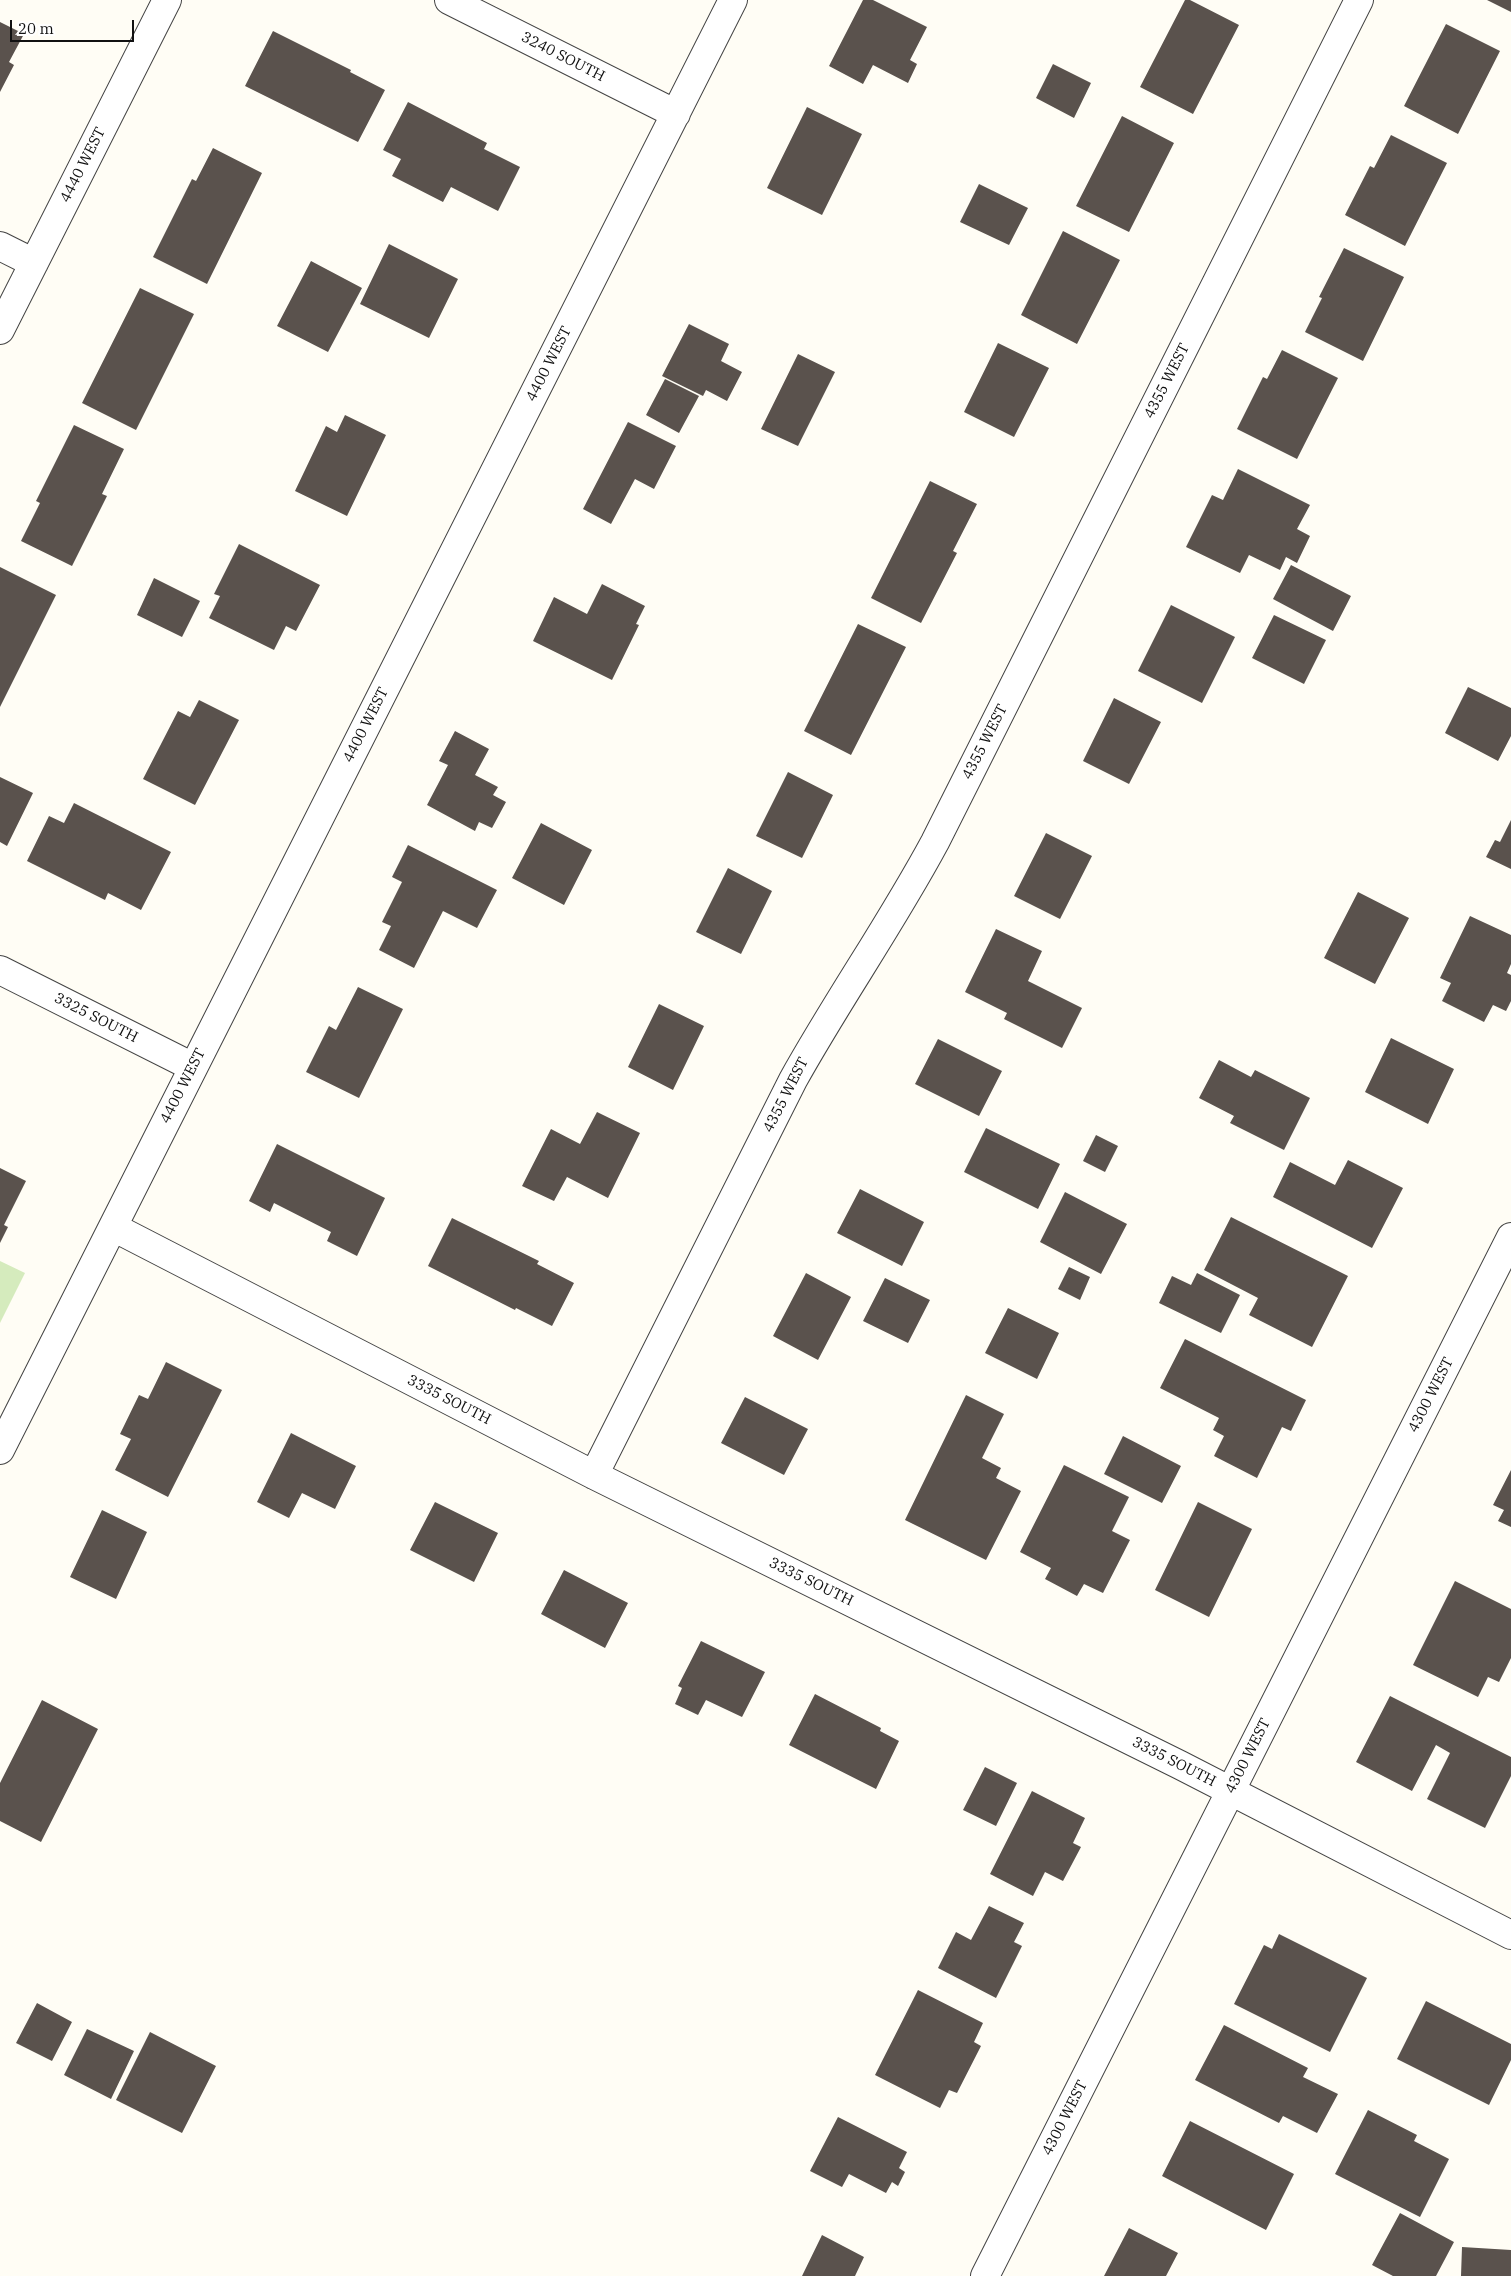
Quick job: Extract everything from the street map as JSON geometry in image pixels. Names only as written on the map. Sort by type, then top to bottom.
[{"type":"street","name":"4440 WEST","points":[[2,322],[34,263],[166,0]]},
{"type":"street","name":"3240 SOUTH","points":[[449,0],[676,114]]},
{"type":"street","name":"4400 WEST","points":[[0,1450],[733,0]]},
{"type":"street","name":"4355 WEST","points":[[594,1475],[793,1080],[822,1028],[907,894],[935,842],[1359,0]]},
{"type":"street","points":[[0,246],[34,263]]},
{"type":"street","name":"3325 SOUTH","points":[[0,970],[193,1067]]},
{"type":"street","name":"3335 SOUTH","points":[[112,1226],[594,1475],[1230,1791],[1511,1936]]},
{"type":"street","name":"4300 WEST","points":[[985,2276],[1511,1237]]},
{"type":"green space","points":[[0,1261],[25,1273],[0,1323]]},
{"type":"building","points":[[863,0],[873,0],[927,27],[910,60],[917,64],[908,83],[873,65],[863,84],[829,66]]},
{"type":"building","points":[[1185,0],[1190,0],[1239,25],[1193,114],[1140,87]]},
{"type":"building","points":[[1487,0],[1511,0],[1511,12]]},
{"type":"building","points":[[0,22],[24,34],[9,62],[14,65],[0,92]]},
{"type":"building","points":[[1446,24],[1500,51],[1458,134],[1404,106]]},
{"type":"building","points":[[273,31],[351,70],[350,72],[385,90],[358,142],[245,86]]},
{"type":"building","points":[[1053,64],[1091,83],[1074,118],[1036,98]]},
{"type":"building","points":[[408,102],[487,143],[484,149],[520,167],[498,211],[451,187],[443,202],[392,176],[401,159],[383,150]]},
{"type":"building","points":[[807,107],[862,134],[822,215],[767,188]]},
{"type":"building","points":[[1122,116],[1174,143],[1129,232],[1076,206]]},
{"type":"building","points":[[1391,135],[1447,163],[1405,246],[1345,215],[1370,166],[1374,168]]},
{"type":"building","points":[[213,148],[262,173],[207,284],[153,257],[192,179],[196,181]]},
{"type":"building","points":[[979,184],[1028,208],[1009,245],[960,222]]},
{"type":"building","points":[[1063,231],[1120,260],[1077,344],[1021,315]]},
{"type":"building","points":[[389,244],[458,279],[429,338],[360,304]]},
{"type":"building","points":[[1344,248],[1404,277],[1363,361],[1305,332],[1322,298],[1319,297]]},
{"type":"building","points":[[311,261],[362,288],[328,352],[277,326]]},
{"type":"building","points":[[140,288],[194,314],[136,430],[82,403]]},
{"type":"building","points":[[689,324],[729,344],[721,361],[742,372],[727,401],[706,390],[703,396],[662,376]]},
{"type":"building","points":[[998,343],[1049,368],[1014,437],[964,412]]},
{"type":"building","points":[[1282,350],[1338,378],[1297,459],[1237,429],[1263,377],[1267,379]]},
{"type":"building","points":[[798,354],[835,372],[798,446],[761,429]]},
{"type":"building","points":[[665,379],[699,396],[679,433],[646,415]]},
{"type":"building","points":[[345,415],[386,435],[347,516],[295,491],[326,426],[337,432]]},
{"type":"building","points":[[628,422],[676,446],[654,489],[635,479],[611,524],[583,509]]},
{"type":"building","points":[[74,425],[124,449],[102,494],[107,496],[72,566],[21,541],[40,503],[36,501]]},
{"type":"building","points":[[1238,469],[1310,505],[1297,529],[1310,536],[1297,563],[1286,557],[1280,570],[1249,555],[1240,573],[1186,547],[1212,495],[1223,500]]},
{"type":"building","points":[[930,481],[977,504],[953,551],[957,553],[921,623],[871,598]]},
{"type":"building","points":[[239,544],[320,585],[296,631],[286,626],[274,650],[209,618],[220,596],[214,594]]},
{"type":"building","points":[[1291,565],[1351,596],[1333,631],[1273,599]]},
{"type":"building","points":[[0,567],[56,595],[0,707]]},
{"type":"building","points":[[154,578],[200,601],[182,637],[137,615]]},
{"type":"building","points":[[602,584],[645,606],[636,624],[639,625],[612,680],[533,641],[554,597],[587,614]]},
{"type":"building","points":[[1171,605],[1235,637],[1202,703],[1138,671]]},
{"type":"building","points":[[1274,615],[1326,640],[1304,684],[1252,658]]},
{"type":"building","points":[[858,624],[906,647],[851,755],[804,731]]},
{"type":"building","points":[[1468,687],[1511,708],[1511,736],[1498,761],[1445,733]]},
{"type":"building","points":[[1114,698],[1161,722],[1129,784],[1083,761]]},
{"type":"building","points":[[199,700],[239,720],[195,805],[143,779],[178,711],[190,717]]},
{"type":"building","points":[[455,731],[489,749],[475,775],[498,787],[493,795],[506,802],[492,828],[479,822],[475,831],[427,805],[448,765],[439,761]]},
{"type":"building","points":[[788,772],[833,795],[802,858],[756,836]]},
{"type":"building","points":[[0,777],[33,793],[7,846],[0,842]]},
{"type":"building","points":[[74,803],[171,852],[141,910],[108,893],[105,900],[27,861],[49,816],[64,823]]},
{"type":"building","points":[[1511,820],[1511,869],[1486,857],[1495,840],[1500,842]]},
{"type":"building","points":[[541,823],[592,850],[564,905],[512,878]]},
{"type":"building","points":[[1046,833],[1092,856],[1060,919],[1014,896]]},
{"type":"building","points":[[408,845],[497,890],[477,928],[443,911],[414,968],[379,950],[391,926],[382,922],[402,882],[392,877]]},
{"type":"building","points":[[728,868],[772,891],[741,954],[696,932]]},
{"type":"building","points":[[1358,892],[1409,918],[1375,984],[1324,958]]},
{"type":"building","points":[[1470,916],[1511,935],[1511,964],[1507,973],[1511,975],[1511,1001],[1506,1011],[1493,1005],[1484,1022],[1442,1001],[1451,983],[1440,978]]},
{"type":"building","points":[[996,929],[1042,951],[1028,981],[1082,1008],[1062,1048],[1004,1019],[1007,1013],[965,992]]},
{"type":"building","points":[[358,987],[403,1009],[359,1098],[306,1072],[329,1026],[336,1030]]},
{"type":"building","points":[[659,1004],[704,1026],[673,1090],[628,1067]]},
{"type":"building","points":[[1391,1038],[1454,1069],[1428,1124],[1365,1092]]},
{"type":"building","points":[[938,1039],[1002,1071],[979,1116],[915,1084]]},
{"type":"building","points":[[1219,1060],[1251,1077],[1255,1070],[1310,1098],[1284,1150],[1230,1123],[1234,1116],[1199,1098]]},
{"type":"building","points":[[597,1112],[640,1133],[608,1198],[567,1177],[554,1201],[522,1186],[551,1129],[580,1144]]},
{"type":"building","points":[[986,1128],[1060,1164],[1038,1209],[964,1172]]},
{"type":"building","points":[[1096,1135],[1118,1146],[1105,1172],[1083,1161]]},
{"type":"building","points":[[277,1144],[385,1198],[357,1256],[327,1241],[331,1232],[274,1203],[270,1212],[249,1201]]},
{"type":"building","points":[[1348,1160],[1403,1188],[1372,1248],[1273,1197],[1290,1162],[1335,1185]]},
{"type":"building","points":[[0,1168],[26,1181],[4,1225],[8,1227],[0,1243]]},
{"type":"building","points":[[860,1189],[924,1222],[902,1266],[837,1233]]},
{"type":"building","points":[[1065,1192],[1127,1224],[1101,1274],[1040,1242]]},
{"type":"building","points":[[1231,1217],[1348,1276],[1312,1347],[1249,1315],[1258,1298],[1204,1270]]},
{"type":"building","points":[[452,1218],[539,1261],[537,1264],[574,1283],[552,1326],[516,1308],[515,1310],[428,1266]]},
{"type":"building","points":[[1069,1267],[1090,1277],[1080,1300],[1058,1289]]},
{"type":"building","points":[[806,1273],[851,1297],[818,1360],[773,1336]]},
{"type":"building","points":[[1197,1273],[1240,1295],[1221,1333],[1159,1303],[1172,1276],[1191,1285]]},
{"type":"building","points":[[885,1278],[930,1300],[908,1343],[863,1321]]},
{"type":"building","points":[[1008,1308],[1059,1333],[1037,1379],[985,1353]]},
{"type":"building","points":[[1185,1339],[1306,1400],[1291,1431],[1282,1427],[1257,1478],[1214,1456],[1224,1436],[1213,1430],[1219,1418],[1160,1388]]},
{"type":"building","points":[[166,1362],[222,1390],[168,1497],[115,1470],[131,1439],[120,1434],[139,1395],[148,1399]]},
{"type":"building","points":[[966,1395],[1004,1414],[982,1458],[1001,1468],[996,1478],[1021,1491],[986,1560],[905,1520]]},
{"type":"building","points":[[745,1397],[808,1429],[784,1475],[721,1443]]},
{"type":"building","points":[[291,1433],[356,1466],[335,1509],[302,1493],[289,1518],[257,1502]]},
{"type":"building","points":[[1123,1436],[1181,1466],[1162,1503],[1104,1474]]},
{"type":"building","points":[[1064,1465],[1129,1497],[1112,1531],[1130,1540],[1103,1593],[1084,1584],[1077,1596],[1045,1579],[1051,1568],[1020,1552]]},
{"type":"building","points":[[1511,1470],[1511,1527],[1498,1521],[1504,1510],[1493,1505]]},
{"type":"building","points":[[435,1502],[498,1533],[474,1582],[410,1550]]},
{"type":"building","points":[[1198,1502],[1252,1529],[1209,1617],[1155,1590]]},
{"type":"building","points":[[102,1510],[147,1532],[116,1599],[70,1577]]},
{"type":"building","points":[[564,1570],[628,1603],[605,1648],[541,1614]]},
{"type":"building","points":[[1455,1581],[1511,1609],[1511,1658],[1499,1682],[1488,1677],[1478,1697],[1413,1665]]},
{"type":"building","points":[[701,1641],[765,1672],[742,1717],[706,1700],[698,1715],[675,1704],[682,1688],[678,1686]]},
{"type":"building","points":[[815,1694],[881,1728],[880,1731],[899,1741],[876,1789],[789,1745]]},
{"type":"building","points":[[1390,1696],[1511,1757],[1511,1776],[1485,1828],[1427,1799],[1450,1753],[1436,1745],[1412,1791],[1356,1762]]},
{"type":"building","points":[[42,1700],[98,1729],[41,1842],[0,1821],[0,1783]]},
{"type":"building","points":[[985,1767],[1017,1783],[996,1826],[963,1810]]},
{"type":"building","points":[[1032,1791],[1085,1818],[1073,1843],[1081,1847],[1063,1881],[1045,1872],[1033,1896],[990,1874]]},
{"type":"building","points":[[989,1906],[1024,1923],[1014,1942],[1022,1946],[996,1998],[938,1968],[956,1932],[971,1940]]},
{"type":"building","points":[[1279,1934],[1367,1978],[1330,2052],[1234,2004],[1264,1945],[1272,1949]]},
{"type":"building","points":[[918,1990],[983,2023],[974,2042],[981,2046],[957,2093],[949,2090],[940,2108],[875,2075]]},
{"type":"building","points":[[1426,2001],[1511,2044],[1511,2060],[1489,2105],[1397,2059]]},
{"type":"building","points":[[37,2003],[72,2022],[52,2061],[16,2043]]},
{"type":"building","points":[[1224,2025],[1308,2068],[1303,2077],[1338,2094],[1317,2133],[1283,2116],[1279,2123],[1195,2080]]},
{"type":"building","points":[[87,2029],[134,2051],[111,2099],[64,2075]]},
{"type":"building","points":[[150,2032],[216,2066],[182,2133],[116,2100]]},
{"type":"building","points":[[1368,2110],[1417,2135],[1414,2141],[1449,2159],[1420,2217],[1335,2174]]},
{"type":"building","points":[[838,2117],[907,2152],[899,2168],[905,2172],[898,2186],[892,2182],[886,2193],[849,2174],[842,2187],[810,2171]]},
{"type":"building","points":[[1190,2121],[1294,2174],[1266,2230],[1162,2176]]},
{"type":"building","points":[[1400,2213],[1454,2242],[1436,2276],[1393,2276],[1372,2265]]},
{"type":"building","points":[[1129,2228],[1178,2253],[1166,2276],[1104,2276]]},
{"type":"building","points":[[822,2235],[864,2257],[855,2276],[802,2276]]},
{"type":"building","points":[[1462,2247],[1511,2250],[1511,2276],[1461,2276]]}]
